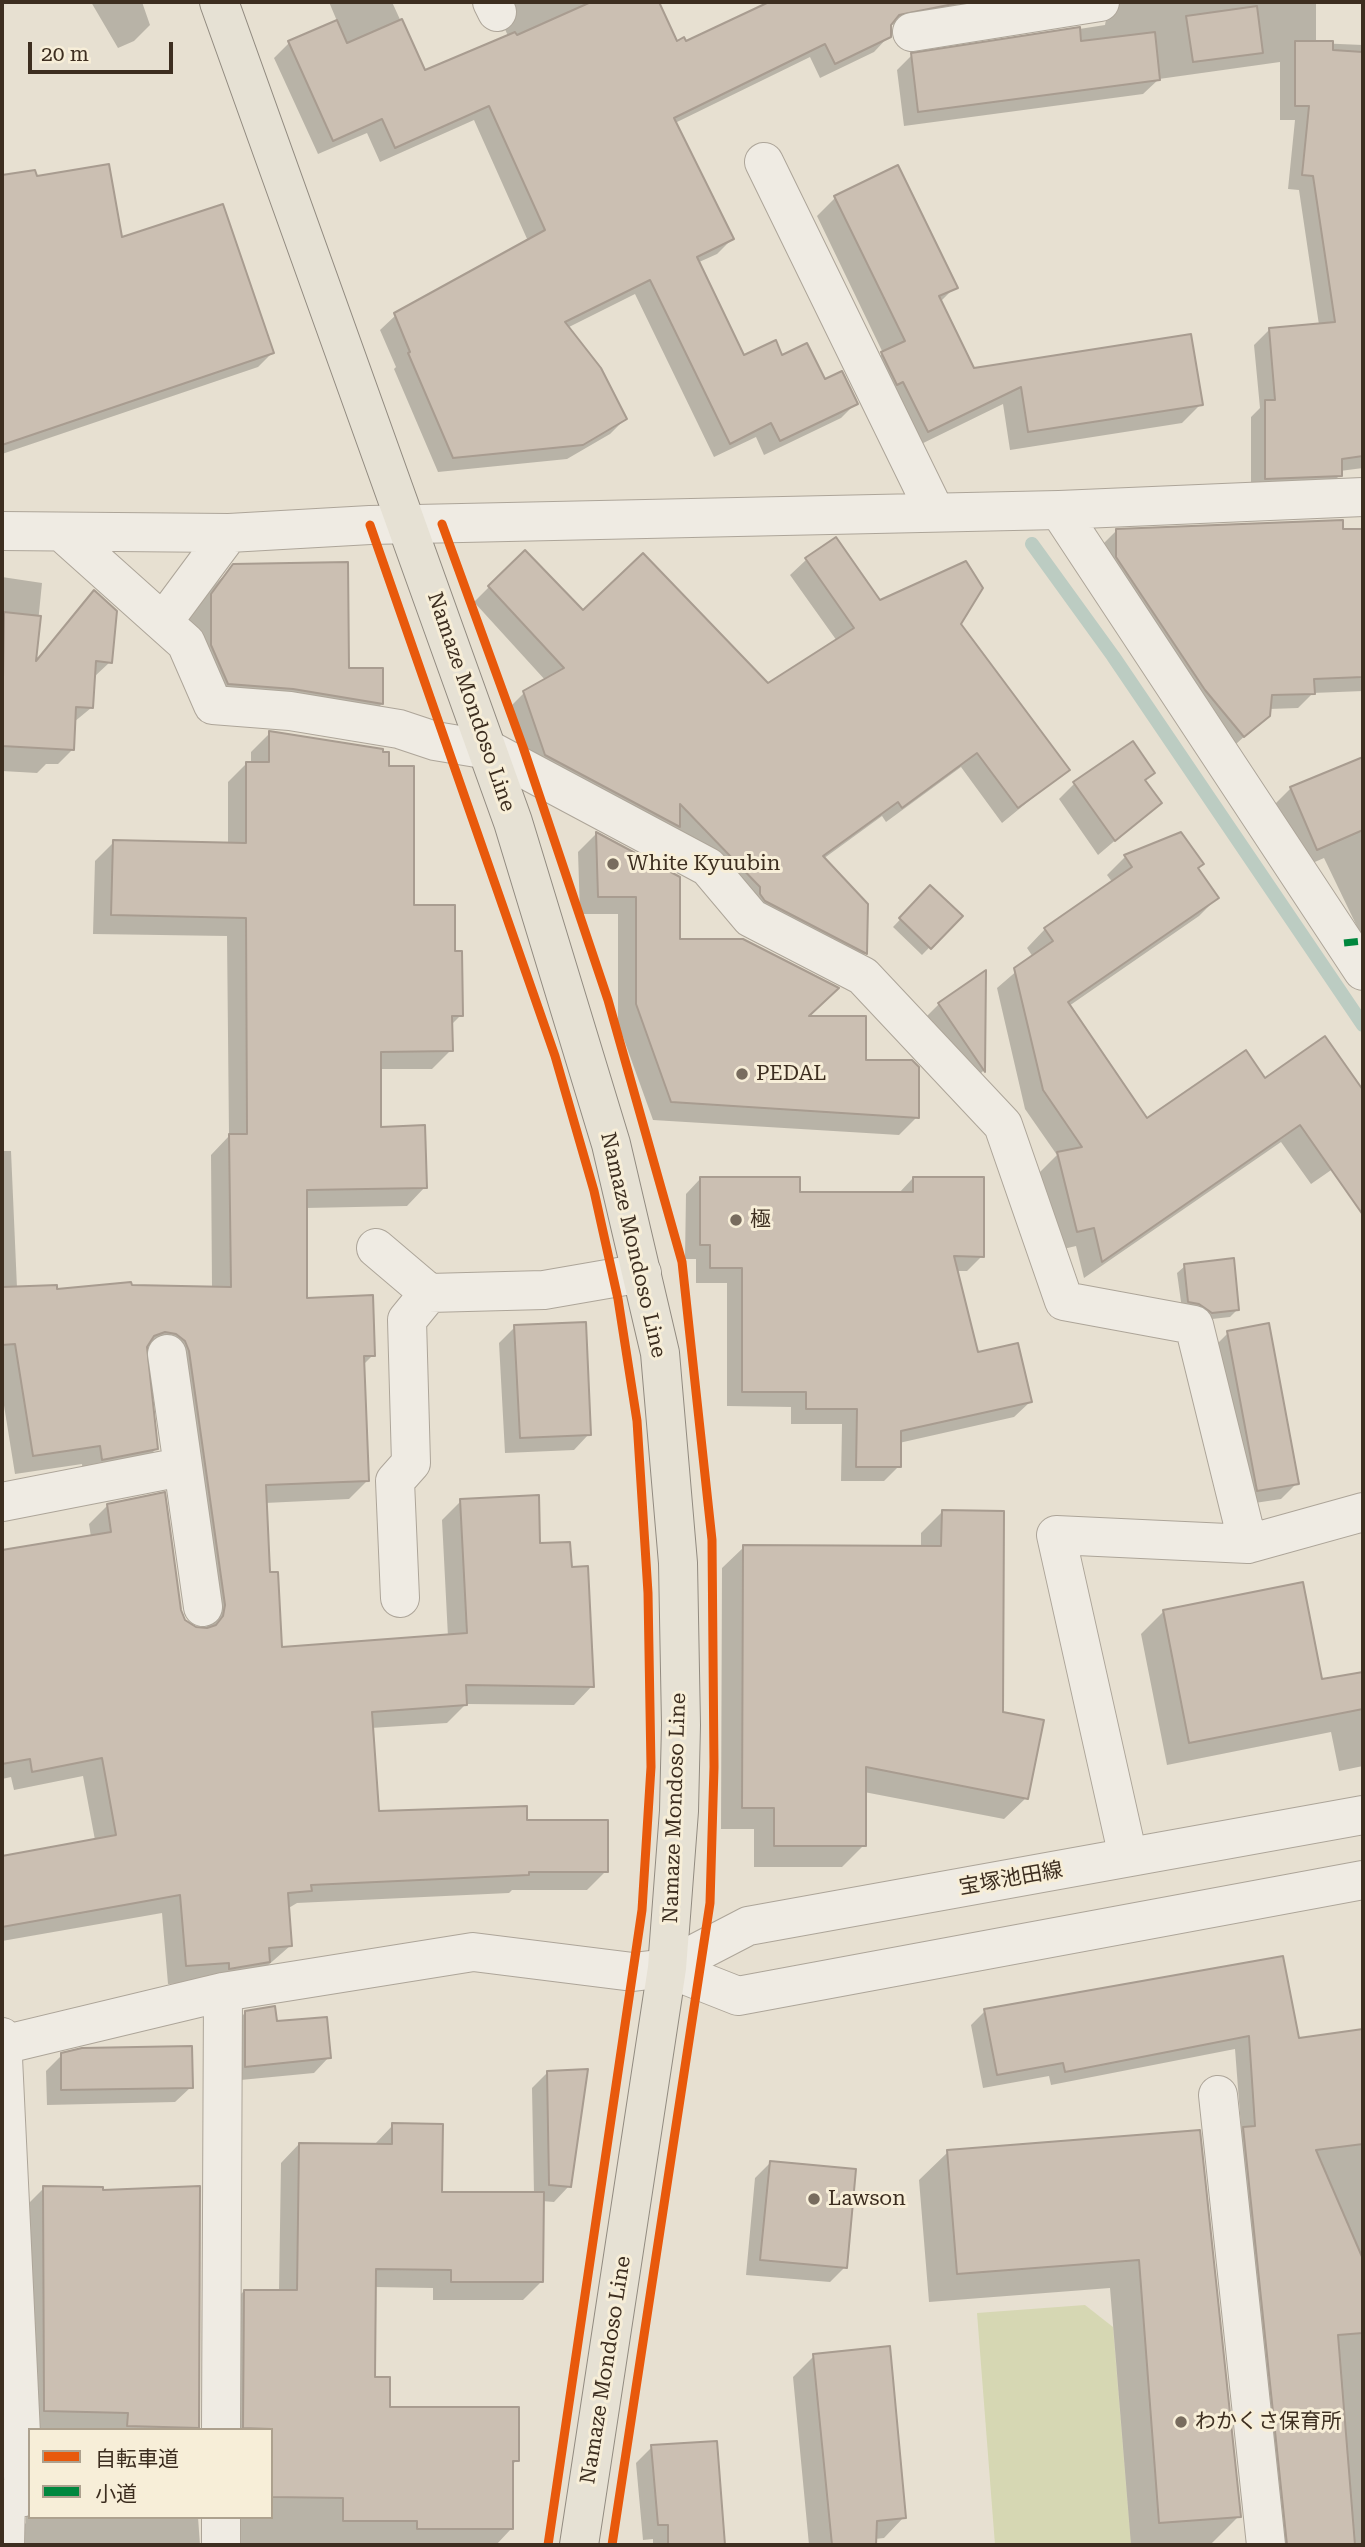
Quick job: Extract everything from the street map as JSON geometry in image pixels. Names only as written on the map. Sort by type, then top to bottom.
[{"type":"main road","name":"Namaze Mondoso Line","points":[[219,2],[489,750],[611,1144],[660,1353],[678,1563],[680,1787],[667,1968],[579,2545]]},
{"type":"street","points":[[912,32],[1100,2]]},
{"type":"street","points":[[764,162],[935,512]]},
{"type":"street","points":[[2,531],[229,533],[408,525],[1059,510],[1363,497]]},
{"type":"street","points":[[1059,510],[1363,971]]},
{"type":"street","points":[[64,533],[186,643],[213,705],[290,711],[399,729],[435,741],[489,750],[708,867],[751,918],[863,976],[1003,1125],[1064,1301],[1194,1325],[1248,1544]]},
{"type":"street","points":[[163,622],[229,533]]},
{"type":"street","points":[[376,1248],[429,1293],[544,1290],[642,1273]]},
{"type":"street","points":[[400,1598],[395,1481],[411,1463],[407,1321],[429,1293]]},
{"type":"street","points":[[167,1354],[203,1607]]},
{"type":"street","points":[[2,1502],[181,1467]]},
{"type":"street","points":[[1128,1857],[1056,1535],[1248,1544],[1363,1511]]},
{"type":"street","name":"宝塚池田線","points":[[667,1968],[748,1926],[1363,1815]]},
{"type":"street","points":[[5,2545],[6,2500],[24,2497],[12,2425],[3,2042],[223,1992],[473,1952],[633,1972],[667,1968],[738,1996],[1363,1880]]},
{"type":"street","points":[[221,2428],[223,1992]]},
{"type":"street","points":[[1218,2095],[1266,2545]]},
{"type":"street","points":[[221,2519],[221,2545]]},
{"type":"green space","points":[[1085,2305],[1113,2327],[1131,2545],[995,2545],[977,2313]]},
{"type":"building","points":[[591,2],[659,2],[677,41],[684,37],[686,41],[769,2],[963,2],[899,15],[891,25],[891,37],[835,64],[825,44],[674,118],[734,239],[697,257],[744,355],[776,340],[782,355],[807,343],[825,379],[842,371],[858,404],[780,441],[771,423],[730,444],[650,280],[565,322],[601,368],[627,419],[583,445],[453,458],[408,353],[410,352],[394,313],[545,230],[489,106],[395,148],[382,119],[333,141],[288,41],[337,20],[347,43],[402,19],[425,70],[515,32],[517,35]]},
{"type":"building","points":[[1257,6],[1263,53],[1193,62],[1186,16]]},
{"type":"building","points":[[1080,27],[1081,41],[1155,32],[1160,80],[918,112],[911,53]]},
{"type":"building","points":[[1295,41],[1333,41],[1333,50],[1363,52],[1363,456],[1342,459],[1342,476],[1265,479],[1265,400],[1275,400],[1269,328],[1335,322],[1313,176],[1302,175],[1309,106],[1295,106]]},
{"type":"building","points":[[109,164],[122,237],[223,204],[274,353],[2,445],[2,175],[35,170],[37,176]]},
{"type":"building","points":[[898,165],[958,288],[939,296],[974,368],[1191,334],[1203,405],[1028,432],[1021,387],[928,432],[903,382],[897,385],[881,352],[905,341],[834,196]]},
{"type":"building","points":[[1343,520],[1343,529],[1363,529],[1363,677],[1314,679],[1315,694],[1272,695],[1270,716],[1244,737],[1205,690],[1116,557],[1116,529]]},
{"type":"building","points":[[836,537],[880,600],[966,561],[983,588],[961,624],[1070,770],[1018,808],[977,753],[902,808],[898,802],[823,856],[868,904],[867,954],[765,901],[760,894],[760,887],[680,804],[680,827],[545,755],[523,691],[564,668],[488,586],[525,550],[583,610],[643,553],[768,683],[854,628],[805,558]]},
{"type":"building","points":[[348,562],[349,668],[383,668],[383,704],[293,689],[228,684],[211,645],[211,594],[233,564]]},
{"type":"building","points":[[94,590],[117,611],[112,663],[96,661],[93,708],[76,707],[74,750],[2,746],[4,612],[41,616],[36,661]]},
{"type":"building","points":[[269,731],[383,749],[383,752],[389,752],[389,766],[414,766],[414,905],[455,905],[455,951],[462,951],[463,1016],[452,1016],[453,1051],[381,1052],[381,1127],[425,1125],[427,1188],[307,1190],[307,1298],[373,1295],[375,1356],[364,1356],[369,1481],[266,1485],[270,1572],[278,1572],[282,1647],[467,1633],[460,1499],[539,1495],[540,1543],[570,1542],[572,1567],[588,1566],[594,1687],[466,1685],[467,1705],[372,1712],[379,1811],[527,1806],[527,1820],[608,1820],[608,1872],[529,1872],[529,1875],[311,1885],[312,1891],[288,1893],[292,1946],[269,1948],[270,1962],[229,1969],[229,1963],[186,1966],[180,1895],[2,1927],[2,1856],[116,1835],[102,1758],[32,1772],[30,1759],[2,1764],[2,1550],[111,1532],[107,1504],[165,1492],[181,1610],[185,1620],[196,1627],[216,1625],[223,1616],[225,1605],[189,1351],[185,1341],[176,1334],[165,1332],[154,1336],[147,1347],[158,1449],[102,1460],[100,1446],[33,1456],[15,1344],[2,1345],[2,1287],[57,1285],[57,1289],[131,1282],[132,1285],[231,1287],[229,1134],[247,1134],[246,918],[111,915],[113,840],[246,843],[246,762],[269,762]]},
{"type":"building","points":[[1133,741],[1155,773],[1145,780],[1162,803],[1115,841],[1073,782]]},
{"type":"building","points":[[1363,757],[1363,830],[1317,850],[1290,787]]},
{"type":"building","points":[[596,832],[680,877],[680,939],[743,939],[839,988],[809,1016],[866,1016],[866,1060],[912,1060],[919,1067],[919,1118],[671,1102],[636,1004],[636,897],[598,897]]},
{"type":"building","points":[[1181,832],[1204,864],[1198,868],[1219,898],[1068,1002],[1147,1118],[1246,1050],[1265,1078],[1325,1036],[1363,1090],[1363,1215],[1300,1125],[1102,1262],[1094,1228],[1077,1232],[1057,1152],[1082,1147],[1043,1090],[1014,968],[1053,941],[1044,928],[1132,867],[1124,855]]},
{"type":"building","points":[[930,885],[963,916],[931,949],[899,918]]},
{"type":"building","points":[[986,970],[985,1072],[938,1003]]},
{"type":"building","points":[[700,1177],[800,1177],[800,1192],[913,1192],[913,1177],[984,1177],[984,1257],[954,1256],[978,1352],[1018,1343],[1032,1402],[901,1431],[901,1467],[856,1467],[857,1409],[806,1409],[806,1392],[742,1392],[742,1268],[710,1268],[710,1245],[700,1245]]},
{"type":"building","points":[[1234,1258],[1239,1310],[1212,1313],[1199,1304],[1188,1302],[1184,1264]]},
{"type":"building","points":[[586,1322],[591,1435],[520,1438],[514,1325]]},
{"type":"building","points":[[1269,1323],[1299,1484],[1257,1491],[1227,1331]]},
{"type":"building","points":[[942,1510],[1004,1511],[1003,1712],[1044,1720],[1028,1799],[866,1767],[866,1846],[774,1846],[774,1808],[742,1808],[743,1545],[941,1546]]},
{"type":"building","points":[[1303,1582],[1322,1679],[1363,1672],[1363,1709],[1189,1743],[1163,1610]]},
{"type":"building","points":[[1283,1956],[1299,2038],[1363,2029],[1363,2144],[1316,2150],[1363,2259],[1363,2333],[1338,2335],[1355,2545],[1287,2545],[1243,2127],[1255,2126],[1249,2036],[1065,2072],[1063,2063],[997,2075],[984,2009]]},
{"type":"building","points":[[275,2006],[277,2021],[327,2017],[331,2058],[245,2067],[245,2011]]},
{"type":"building","points":[[192,2046],[193,2088],[61,2090],[61,2053],[82,2048]]},
{"type":"building","points":[[588,2069],[571,2187],[549,2185],[547,2071]]},
{"type":"building","points":[[392,2123],[443,2124],[442,2192],[544,2192],[543,2282],[451,2282],[451,2270],[376,2269],[375,2377],[390,2377],[390,2407],[519,2407],[519,2461],[513,2461],[513,2529],[417,2529],[417,2521],[343,2521],[343,2498],[273,2497],[273,2428],[243,2428],[244,2290],[297,2290],[299,2143],[392,2144]]},
{"type":"building","points":[[1200,2130],[1241,2517],[1159,2523],[1139,2260],[957,2274],[947,2150]]},
{"type":"building","points":[[770,2161],[856,2169],[847,2268],[760,2260]]},
{"type":"building","points":[[43,2186],[103,2187],[103,2190],[200,2186],[199,2428],[127,2426],[128,2413],[44,2411]]},
{"type":"building","points":[[890,2346],[906,2518],[877,2521],[876,2545],[832,2545],[813,2354]]},
{"type":"building","points":[[717,2441],[725,2545],[668,2545],[668,2525],[658,2525],[651,2445]]},
{"type":"waterway","points":[[1032,544],[1113,656],[1363,1025]]},
{"type":"marked path","points":[[1344,943],[1363,941]]},
{"type":"cycle path","points":[[442,524],[523,747],[608,1000],[682,1262],[712,1540],[714,1767],[710,1903],[612,2545]]},
{"type":"cycle path","points":[[370,525],[555,1056],[594,1191],[618,1299],[637,1421],[648,1593],[651,1767],[642,1910],[548,2545]]},
{"type":"place","name":"White Kyuubin","points":[[613,864]]},
{"type":"place","name":"PEDAL","points":[[742,1074]]},
{"type":"place","name":"極","points":[[736,1220]]},
{"type":"place","name":"Lawson","points":[[814,2199]]},
{"type":"place","name":"わかくさ保育所","points":[[1181,2422]]}]
